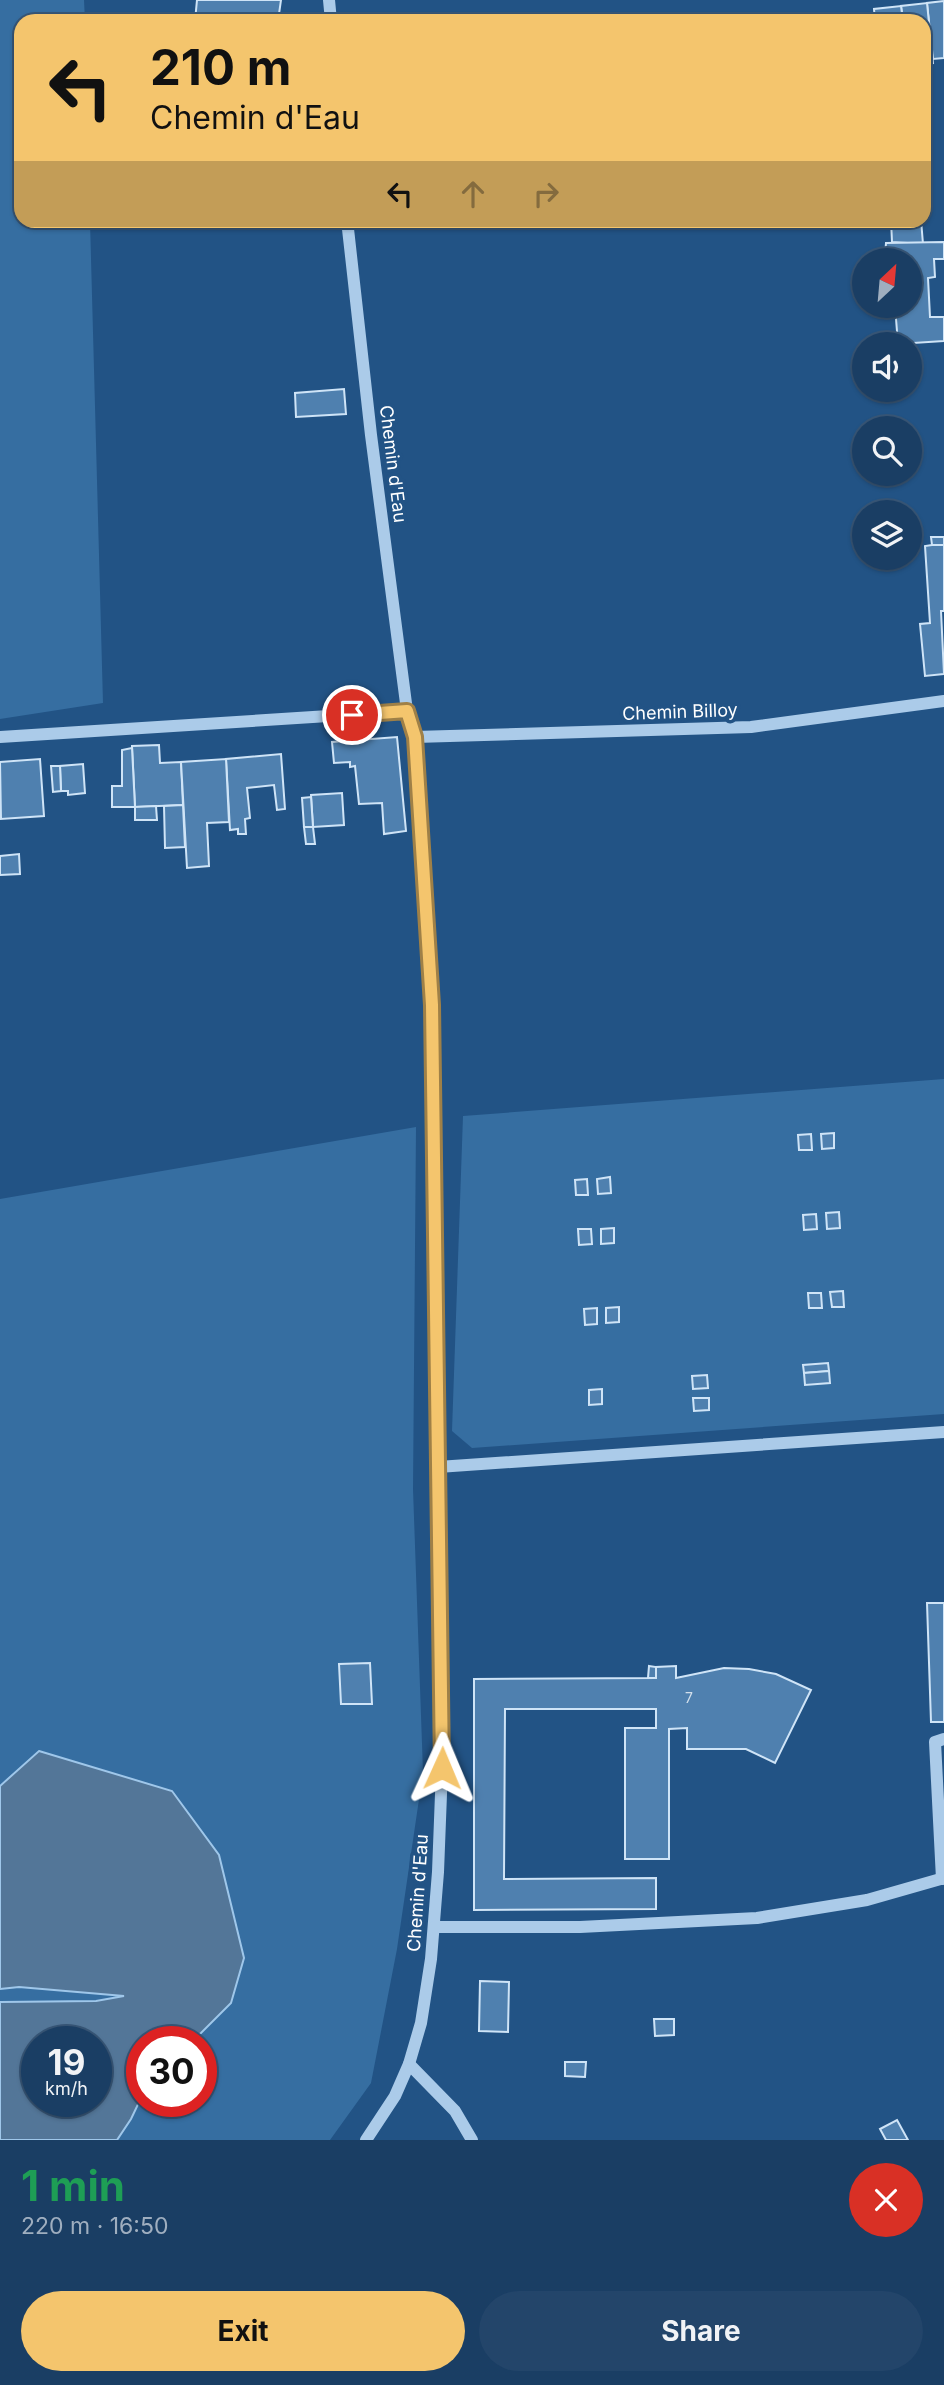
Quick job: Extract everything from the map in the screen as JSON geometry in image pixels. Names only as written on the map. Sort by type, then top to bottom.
[{"type":"street","name":"Chemin d'Eau","points":[[348,228],[371,435],[407,711],[415,737],[432,1005],[443,1742],[434,1927],[421,2023],[409,2064],[394,2096],[366,2140]]},
{"type":"street","name":"Chemin Billoy","points":[[415,737],[751,727],[944,701]]},
{"type":"street","points":[[0,737],[407,711]]},
{"type":"street","points":[[438,1467],[944,1432]]},
{"type":"street","points":[[434,1927],[580,1927],[757,1918],[867,1899],[943,1878],[935,1742],[944,1739]]},
{"type":"street","points":[[409,2064],[455,2111],[472,2140]]},
{"type":"shaded area","points":[[0,0],[84,0],[85,14],[14,14],[14,228],[90,228],[103,703],[0,719]]},
{"type":"shaded area","points":[[944,1079],[944,1414],[472,1448],[452,1431],[463,1116]]},
{"type":"shaded area","points":[[416,1127],[413,1489],[423,1772],[397,1949],[371,2083],[330,2140],[0,2140],[0,1199]]},
{"type":"shaded area","points":[[39,1751],[172,1791],[219,1855],[244,1958],[231,2003],[208,2026],[126,2026],[126,2117],[132,2117],[117,2140],[0,2140],[0,2002],[96,2001],[124,1996],[19,1987],[0,1989],[0,1786]]},
{"type":"building","points":[[197,0],[281,0],[279,14],[196,14]]},
{"type":"building","points":[[944,1],[944,58],[933,59],[931,14],[928,14],[927,3]]},
{"type":"building","points":[[927,3],[928,14],[902,14],[901,6]]},
{"type":"building","points":[[901,6],[902,14],[874,14],[874,9]]},
{"type":"building","points":[[891,228],[922,228],[923,244],[892,242]]},
{"type":"building","points":[[944,242],[944,259],[934,259],[935,277],[928,278],[930,317],[944,317],[944,341],[922,342],[922,332],[897,332],[896,318],[922,318],[922,248],[886,248],[886,243]]},
{"type":"building","points":[[344,389],[346,414],[296,417],[295,393]]},
{"type":"building","points":[[931,537],[944,537],[944,545],[932,545]]},
{"type":"building","points":[[944,545],[944,611],[941,611],[944,674],[925,676],[920,624],[930,623],[925,546]]},
{"type":"building","points":[[397,737],[406,831],[384,834],[382,803],[359,804],[355,766],[350,767],[350,762],[334,763],[332,742]]},
{"type":"building","points":[[159,745],[160,763],[181,762],[183,805],[135,807],[132,746]]},
{"type":"building","points":[[132,748],[135,807],[112,807],[112,786],[122,786],[122,750]]},
{"type":"building","points":[[281,754],[285,809],[277,810],[274,785],[247,788],[250,818],[245,819],[246,834],[238,834],[238,829],[230,830],[226,759]]},
{"type":"building","points":[[40,759],[44,816],[1,819],[0,762]]},
{"type":"building","points":[[226,759],[229,822],[207,823],[209,866],[187,868],[181,762]]},
{"type":"building","points":[[83,764],[85,793],[68,795],[68,791],[61,791],[60,766]]},
{"type":"building","points":[[51,766],[60,766],[61,791],[53,792]]},
{"type":"building","points":[[342,793],[344,825],[313,827],[311,795]]},
{"type":"building","points":[[311,797],[313,827],[304,827],[302,798]]},
{"type":"building","points":[[183,805],[185,847],[165,848],[164,806]]},
{"type":"building","points":[[156,806],[157,820],[135,820],[135,807]]},
{"type":"building","points":[[304,827],[313,827],[315,844],[306,844]]},
{"type":"building","points":[[19,854],[20,874],[0,875],[0,856]]},
{"type":"building","points":[[834,1133],[834,1148],[822,1149],[821,1134]]},
{"type":"building","points":[[811,1134],[812,1150],[799,1150],[798,1135]]},
{"type":"building","points":[[610,1177],[611,1193],[598,1194],[597,1179]]},
{"type":"building","points":[[587,1179],[588,1195],[576,1195],[575,1180]]},
{"type":"building","points":[[839,1212],[840,1228],[827,1229],[826,1213]]},
{"type":"building","points":[[816,1214],[817,1229],[804,1230],[803,1215]]},
{"type":"building","points":[[614,1228],[614,1243],[601,1244],[601,1229]]},
{"type":"building","points":[[578,1229],[591,1229],[592,1244],[579,1245]]},
{"type":"building","points":[[843,1291],[844,1307],[832,1307],[830,1292]]},
{"type":"building","points":[[808,1293],[821,1293],[822,1308],[809,1308]]},
{"type":"building","points":[[619,1307],[619,1322],[606,1323],[606,1308]]},
{"type":"building","points":[[597,1308],[597,1324],[585,1325],[584,1309]]},
{"type":"building","points":[[828,1363],[829,1371],[804,1373],[803,1365]]},
{"type":"building","points":[[829,1371],[830,1383],[805,1385],[804,1373]]},
{"type":"building","points":[[707,1375],[708,1388],[693,1389],[692,1376]]},
{"type":"building","points":[[602,1389],[602,1404],[589,1405],[589,1390]]},
{"type":"building","points":[[693,1398],[709,1398],[709,1410],[694,1411]]},
{"type":"building","points":[[927,1603],[944,1603],[944,1722],[931,1722]]},
{"type":"building","points":[[370,1663],[372,1704],[341,1704],[339,1664]]},
{"type":"building","points":[[649,1666],[656,1667],[656,1678],[648,1678]]},
{"type":"building","points":[[676,1666],[676,1678],[724,1668],[749,1669],[776,1674],[811,1690],[775,1763],[746,1749],[687,1749],[687,1728],[669,1729],[669,1859],[625,1859],[625,1728],[656,1728],[656,1709],[505,1709],[504,1879],[656,1878],[656,1909],[474,1910],[474,1679],[656,1678],[656,1667]]},
{"type":"building","points":[[480,1981],[509,1982],[508,2032],[479,2031]]},
{"type":"building","points":[[654,2019],[674,2019],[674,2035],[655,2036]]},
{"type":"building","points":[[565,2062],[586,2062],[585,2077],[565,2076]]},
{"type":"building","points":[[897,2120],[908,2140],[886,2140],[880,2129]]},
{"type":"route","points":[[352,715],[407,711],[415,737],[432,1005],[442,1768]]}]
